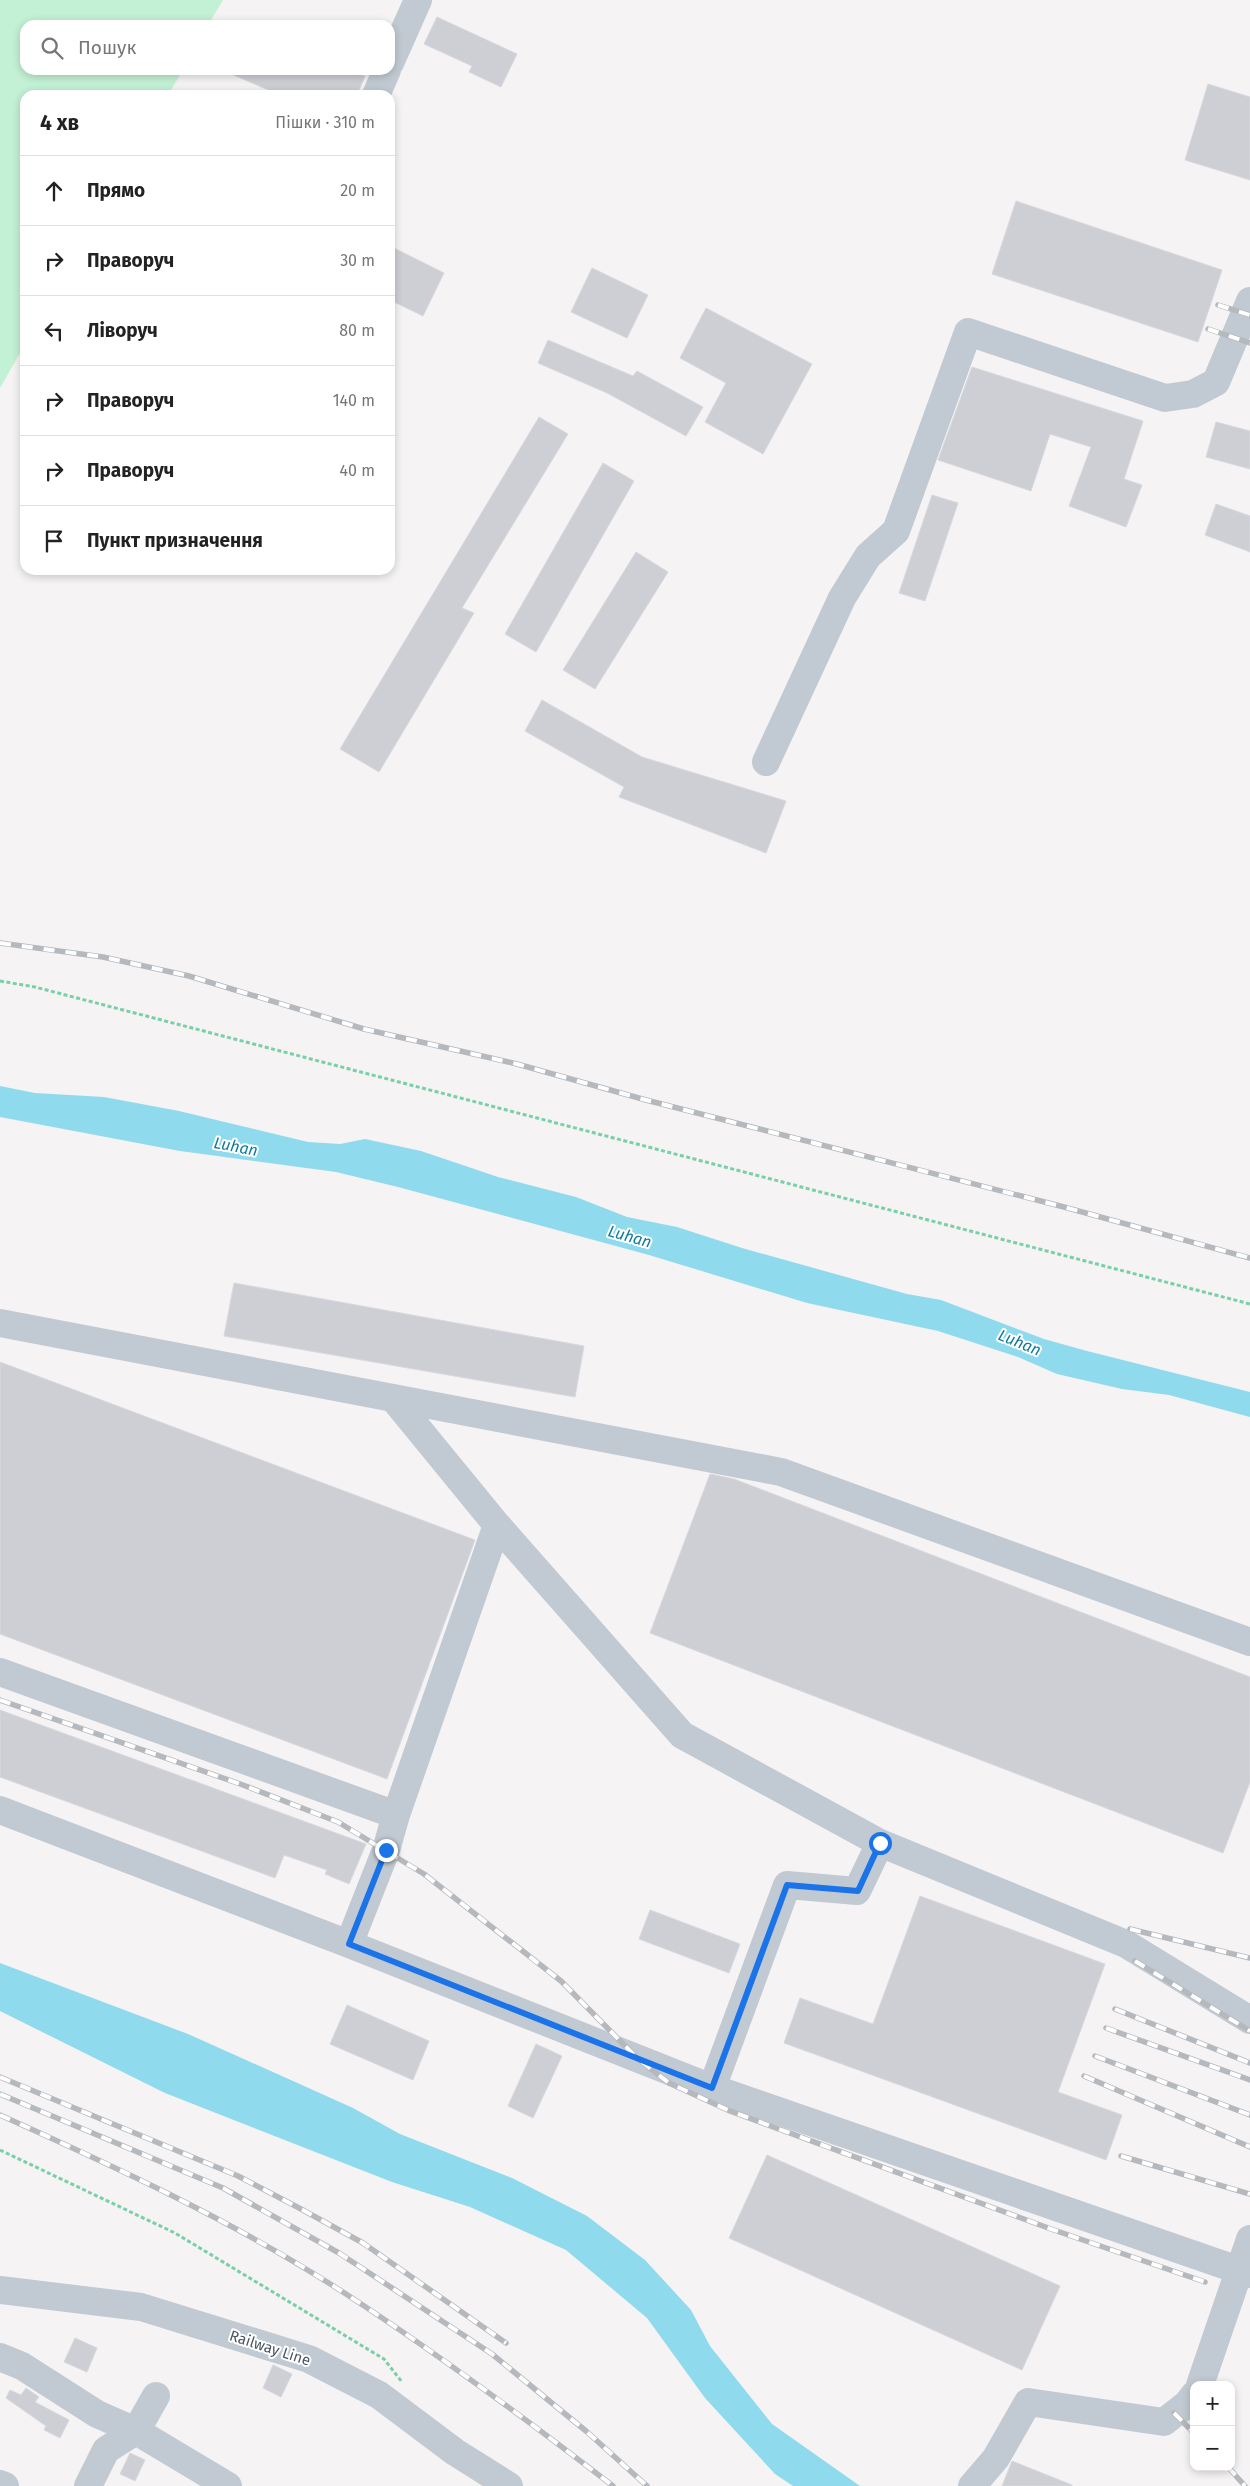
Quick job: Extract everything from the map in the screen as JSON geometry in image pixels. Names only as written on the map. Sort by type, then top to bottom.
[{"type":"street","points":[[395,52],[418,0]]},
{"type":"street","points":[[378,90],[385,75]]},
{"type":"street","points":[[766,762],[842,598],[868,556],[896,531],[968,332],[1165,398],[1193,394],[1216,382],[1250,301]]},
{"type":"street","points":[[0,1323],[781,1472],[1250,1642]]},
{"type":"street","points":[[393,1398],[497,1525],[682,1736],[880,1843],[1126,1944],[1250,2020]]},
{"type":"street","points":[[349,1944],[386,1850],[396,1815],[497,1525]]},
{"type":"street","points":[[0,1672],[396,1815]]},
{"type":"street","points":[[0,1810],[349,1944],[712,2088],[1245,2272]]},
{"type":"street","points":[[712,2088],[787,1885],[858,1891],[880,1843]]},
{"type":"street","points":[[1202,2381],[1245,2272],[1250,2239]]},
{"type":"street","name":"Railway Line","points":[[0,2290],[141,2307],[309,2359],[379,2395],[455,2452],[509,2486]]},
{"type":"street","points":[[0,2357],[22,2366],[97,2414],[136,2431],[228,2486]]},
{"type":"street","points":[[88,2486],[106,2450],[136,2431],[156,2396]]},
{"type":"street","points":[[972,2486],[996,2458],[1028,2402],[1164,2422],[1190,2401]]},
{"type":"street","points":[[0,2484],[5,2486]]},
{"type":"path","points":[[0,982],[35,986],[1250,1304]]},
{"type":"path","points":[[0,2150],[175,2233],[384,2359],[408,2390]]},
{"type":"green space","points":[[0,0],[223,0],[211,20],[20,20],[20,75],[180,75],[171,90],[20,90],[20,353],[0,388]]},
{"type":"water","name":"Luhan","points":[[0,1086],[35,1093],[104,1097],[179,1111],[308,1142],[340,1144],[365,1139],[421,1151],[498,1177],[576,1197],[627,1217],[677,1227],[742,1248],[907,1294],[941,1300],[1044,1339],[1250,1392],[1250,1417],[1169,1395],[1122,1389],[1057,1374],[1018,1357],[938,1331],[807,1303],[649,1255],[336,1172],[180,1151],[0,1117]]},
{"type":"water","points":[[0,1963],[188,2034],[353,2108],[400,2134],[512,2178],[587,2216],[645,2260],[691,2310],[710,2346],[772,2424],[860,2486],[793,2486],[775,2474],[705,2398],[647,2318],[566,2250],[470,2207],[392,2182],[165,2093],[0,2011]]},
{"type":"building","points":[[437,17],[517,54],[501,87],[469,72],[472,66],[424,44]]},
{"type":"building","points":[[234,75],[365,76],[359,90],[268,90]]},
{"type":"building","points":[[1208,84],[1250,97],[1250,180],[1185,160]]},
{"type":"building","points":[[1016,201],[1222,270],[1198,342],[992,274]]},
{"type":"building","points":[[395,248],[444,273],[423,316],[395,302]]},
{"type":"building","points":[[592,268],[648,295],[627,338],[571,312]]},
{"type":"building","points":[[706,308],[812,364],[763,454],[705,422],[726,383],[680,358]]},
{"type":"building","points":[[548,340],[633,376],[637,371],[703,407],[686,436],[607,393],[538,363]]},
{"type":"building","points":[[972,367],[1143,421],[1124,479],[1142,485],[1126,527],[1069,506],[1091,447],[1050,434],[1031,491],[938,460]]},
{"type":"building","points":[[539,417],[568,434],[462,608],[474,613],[379,772],[340,749]]},
{"type":"building","points":[[1216,422],[1250,431],[1250,469],[1206,457]]},
{"type":"building","points":[[603,463],[634,481],[536,652],[505,634]]},
{"type":"building","points":[[932,495],[958,503],[925,601],[899,593]]},
{"type":"building","points":[[1216,504],[1250,516],[1250,552],[1205,535]]},
{"type":"building","points":[[636,552],[668,572],[595,689],[563,670]]},
{"type":"building","points":[[542,700],[642,757],[786,801],[766,853],[619,797],[624,787],[525,731]]},
{"type":"building","points":[[234,1283],[584,1346],[575,1397],[224,1336]]},
{"type":"building","points":[[0,1362],[475,1540],[387,1779],[0,1634]]},
{"type":"building","points":[[710,1474],[734,1479],[1250,1677],[1250,1782],[1223,1853],[650,1633]]},
{"type":"building","points":[[0,1710],[366,1844],[349,1884],[325,1874],[327,1870],[284,1855],[275,1878],[0,1777]]},
{"type":"building","points":[[920,1896],[1105,1964],[1058,2092],[1122,2115],[1106,2160],[784,2043],[800,1998],[873,2024]]},
{"type":"building","points":[[650,1910],[740,1944],[729,1973],[639,1939]]},
{"type":"building","points":[[347,2005],[429,2041],[413,2080],[330,2044]]},
{"type":"building","points":[[536,2044],[562,2056],[533,2118],[508,2106]]},
{"type":"building","points":[[767,2155],[1060,2286],[1022,2370],[729,2238]]},
{"type":"building","points":[[75,2338],[97,2348],[87,2372],[64,2362]]},
{"type":"building","points":[[273,2365],[292,2374],[281,2397],[263,2388]]},
{"type":"building","points":[[26,2388],[39,2397],[35,2402],[69,2420],[60,2438],[44,2430],[46,2426],[6,2398],[10,2390],[21,2395]]},
{"type":"building","points":[[130,2453],[145,2460],[135,2481],[120,2474]]},
{"type":"building","points":[[1012,2461],[1072,2485],[1072,2486],[1002,2486]]},
{"type":"railway","points":[[1218,305],[1250,315]]},
{"type":"railway","points":[[1208,329],[1250,343]]},
{"type":"railway","points":[[0,943],[103,957],[189,976],[364,1029],[517,1064],[646,1100],[1064,1207],[1250,1258]]},
{"type":"railway","points":[[0,1700],[243,1785],[338,1822],[424,1874],[561,1981],[637,2058],[669,2083],[730,2111],[1051,2229],[1205,2282]]},
{"type":"railway","points":[[1130,1929],[1250,1958]]},
{"type":"railway","points":[[1135,1961],[1250,2031]]},
{"type":"railway","points":[[1115,2009],[1250,2063]]},
{"type":"railway","points":[[1106,2028],[1250,2080]]},
{"type":"railway","points":[[1095,2056],[1250,2115]]},
{"type":"railway","points":[[1084,2076],[1250,2147]]},
{"type":"railway","points":[[0,2077],[238,2176],[301,2209],[363,2243],[506,2343]]},
{"type":"railway","points":[[0,2094],[223,2188],[339,2253],[492,2354],[586,2431],[647,2486]]},
{"type":"railway","points":[[0,2115],[89,2155],[220,2220],[305,2268],[448,2363],[613,2486]]},
{"type":"railway","points":[[1121,2156],[1250,2194]]},
{"type":"railway","points":[[1174,2413],[1190,2429]]},
{"type":"railway","points":[[1232,2471],[1245,2486]]},
{"type":"route","points":[[386,1850],[349,1944],[712,2088],[787,1885],[858,1891],[880,1843]]}]
